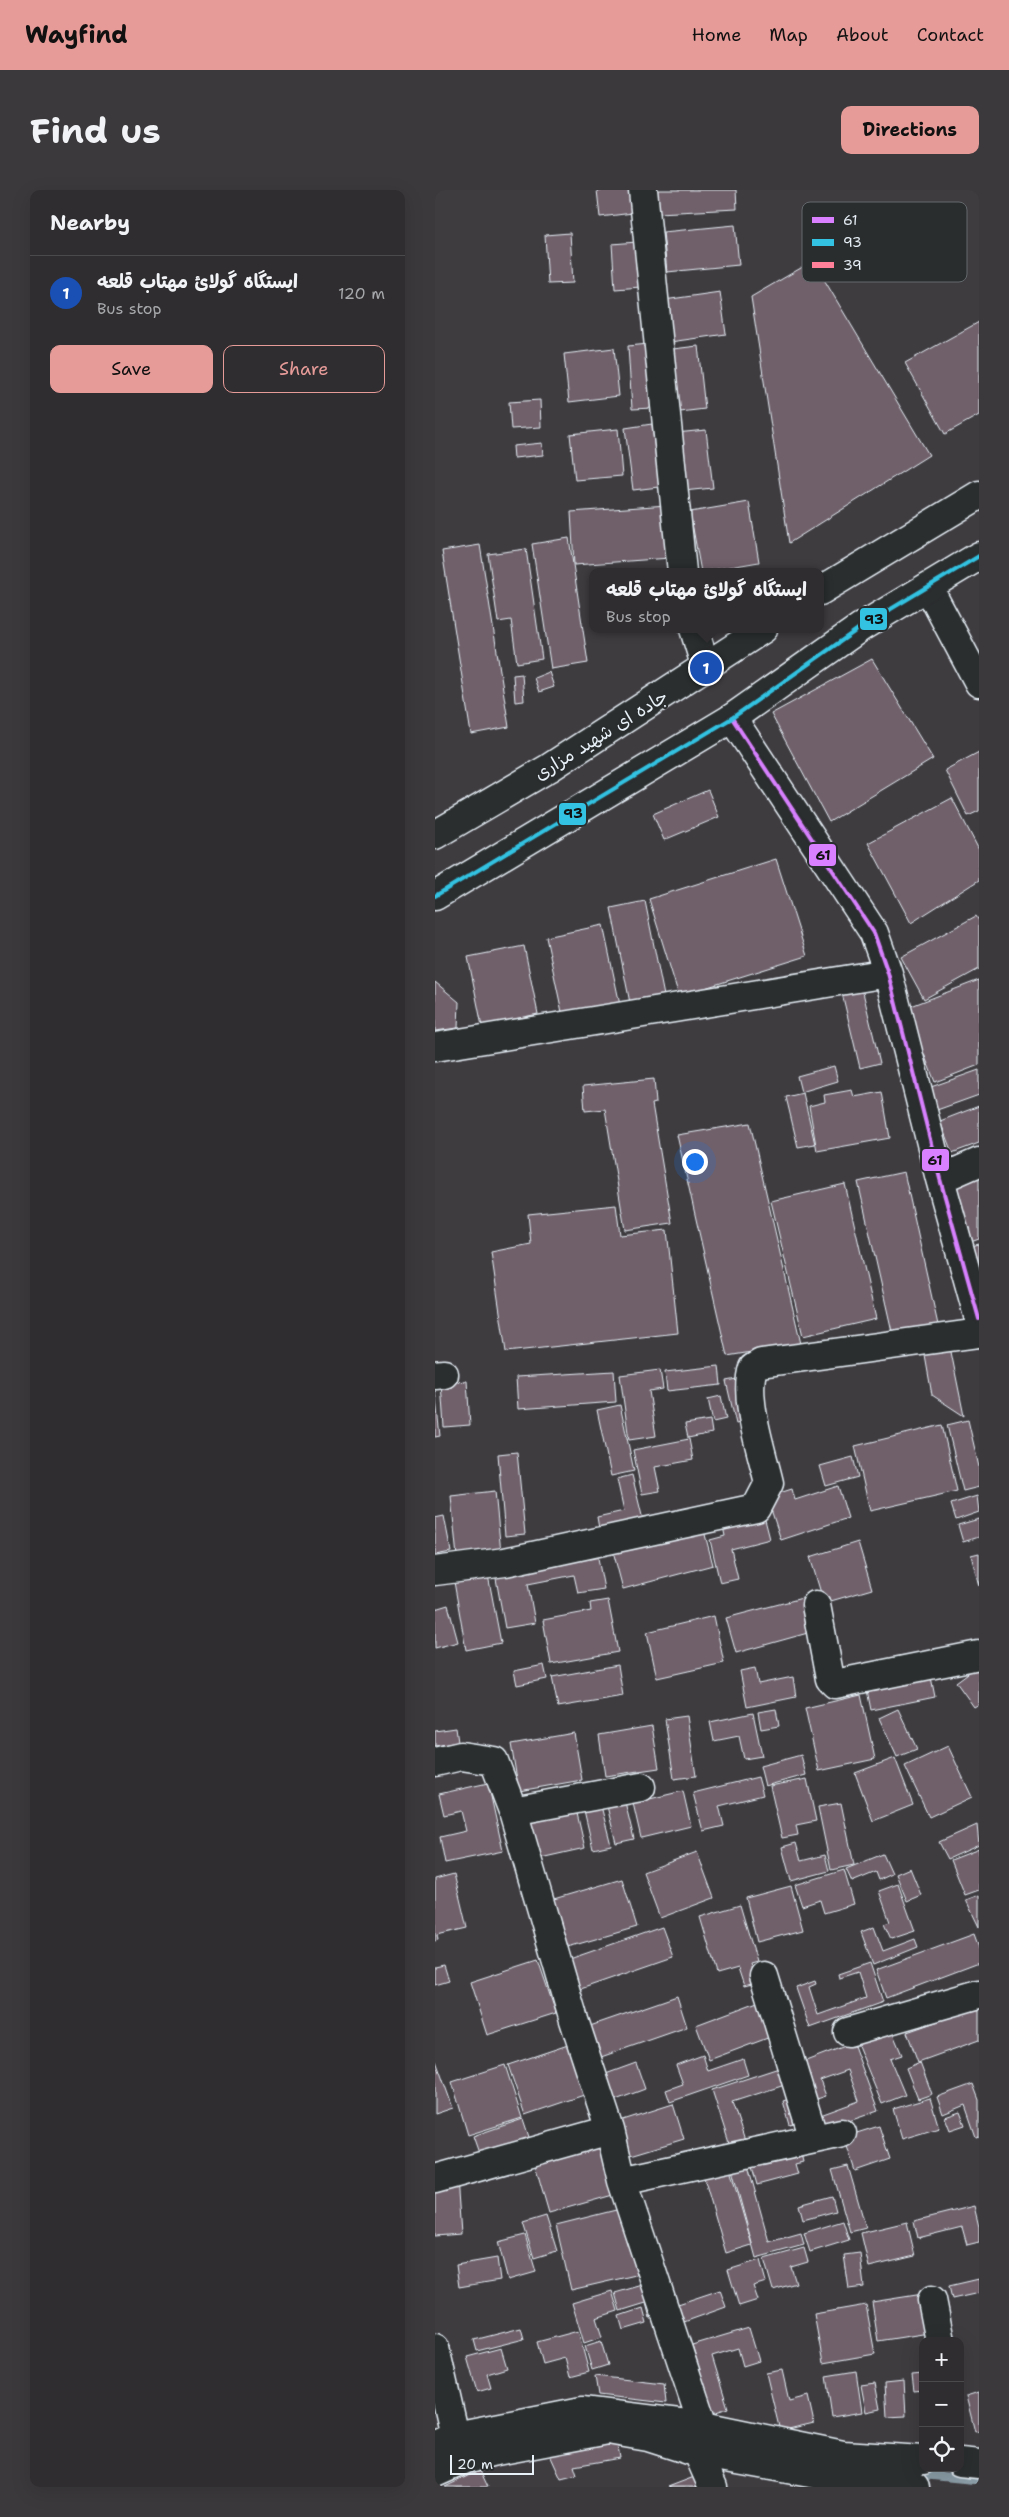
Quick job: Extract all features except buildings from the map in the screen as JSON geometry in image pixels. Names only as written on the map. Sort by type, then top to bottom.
[{"type":"street","points":[[643,190],[682,568]]},
{"type":"street","points":[[824,589],[979,496]]},
{"type":"street","points":[[435,896],[732,718],[861,627],[979,556]]},
{"type":"street","points":[[928,587],[979,683]]},
{"type":"street","points":[[695,633],[705,668]]},
{"type":"street","name":"جاده ای شهید مزاری","points":[[435,835],[549,768],[757,633]]},
{"type":"street","points":[[732,718],[873,933],[888,973],[940,1178],[979,1319]]},
{"type":"street","points":[[435,1047],[888,973]]},
{"type":"street","points":[[940,1178],[979,1162]]},
{"type":"street","points":[[435,1571],[505,1562],[756,1508],[769,1483],[751,1401],[750,1376],[753,1368],[761,1363],[979,1334]]},
{"type":"street","points":[[817,1605],[830,1679],[835,1684],[979,1655]]},
{"type":"street","points":[[435,1762],[461,1756],[494,1761],[513,1811],[574,2020],[610,2130],[622,2181],[703,2426]]},
{"type":"street","points":[[513,1811],[641,1787]]},
{"type":"street","points":[[764,1976],[814,2139]]},
{"type":"street","points":[[848,2032],[979,1994]]},
{"type":"street","points":[[435,2179],[610,2130]]},
{"type":"street","points":[[622,2181],[842,2132]]},
{"type":"street","points":[[933,2300],[939,2337]]},
{"type":"street","points":[[435,2348],[445,2441],[582,2411],[703,2426],[843,2455],[919,2460]]},
{"type":"street","points":[[435,2473],[466,2459],[491,2452],[608,2430],[648,2437],[698,2453],[849,2480],[915,2487]]},
{"type":"street","points":[[698,2453],[713,2487]]},
{"type":"waterway","points":[[907,2473],[979,2480]]},
{"type":"transit line","name":"93","points":[[435,896],[732,718],[861,627],[979,556]]},
{"type":"transit line","name":"61","points":[[732,718],[874,933],[888,973],[940,1179],[979,1319]]},
{"type":"place","name":"ایستگاه گولائ مهتاب قلعه","points":[[706,668]]}]
